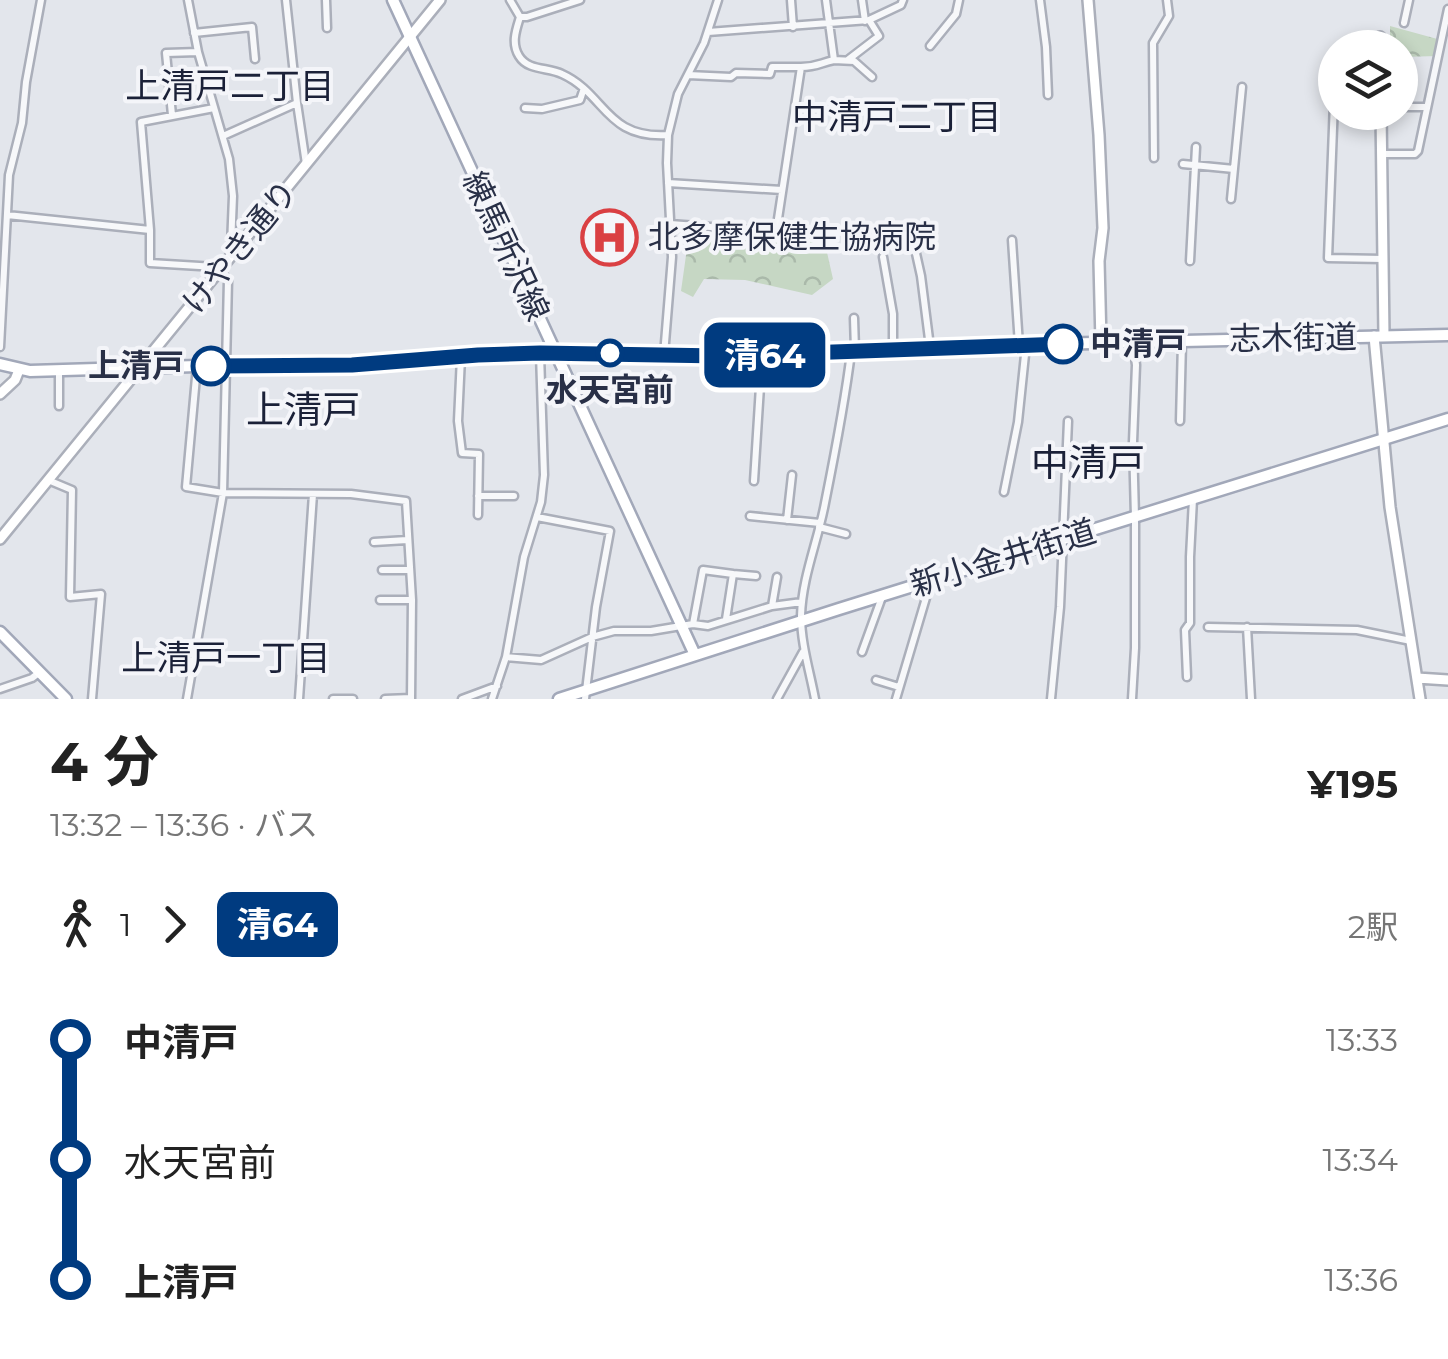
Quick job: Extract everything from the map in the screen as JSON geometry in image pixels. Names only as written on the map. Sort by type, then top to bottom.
[{"type":"main road","name":"練馬所沢線","points":[[393,0],[555,353],[687,625],[695,655]]},
{"type":"main road","name":"志木街道","points":[[0,364],[19,370],[60,371],[369,364],[540,353],[762,355],[930,347],[1448,335]]},
{"type":"main road","name":"新小金井街道","points":[[559,699],[586,694],[695,655],[1448,419]]},
{"type":"main road","points":[[0,632],[66,699]]},
{"type":"street","points":[[0,346],[4,194],[22,122],[42,0]]},
{"type":"street","points":[[188,0],[198,52],[229,158],[233,256]]},
{"type":"street","points":[[286,0],[306,165]]},
{"type":"street","points":[[326,0],[327,28]]},
{"type":"street","name":"けやき通り","points":[[0,539],[440,0]]},
{"type":"street","points":[[510,0],[520,17],[514,41],[519,56],[537,68],[558,72],[583,90],[609,117],[634,132],[668,135]]},
{"type":"street","points":[[520,17],[580,0]]},
{"type":"street","points":[[664,355],[672,257],[668,135],[678,94],[708,32],[718,0]]},
{"type":"street","points":[[791,0],[793,27]]},
{"type":"street","points":[[826,0],[834,60]]},
{"type":"street","points":[[849,60],[879,36],[867,21],[862,0]]},
{"type":"street","points":[[708,32],[867,21],[904,0]]},
{"type":"street","points":[[930,46],[956,14],[960,0]]},
{"type":"street","points":[[1040,0],[1048,95]]},
{"type":"street","points":[[1088,0],[1103,235],[1099,261],[1101,343]]},
{"type":"street","points":[[1154,158],[1152,43],[1169,16],[1167,0]]},
{"type":"street","points":[[1404,23],[1409,0]]},
{"type":"street","points":[[1382,154],[1418,151],[1448,9]]},
{"type":"street","points":[[194,33],[252,27],[255,59]]},
{"type":"street","points":[[172,116],[166,53],[198,52]]},
{"type":"street","points":[[688,75],[770,74],[772,68],[818,67],[825,62],[849,60],[872,77]]},
{"type":"street","points":[[670,224],[776,232],[801,67]]},
{"type":"street","points":[[1230,199],[1242,88]]},
{"type":"street","points":[[526,108],[542,109],[580,100],[583,90]]},
{"type":"street","points":[[224,136],[297,103]]},
{"type":"street","points":[[1418,107],[1427,107]]},
{"type":"street","points":[[187,699],[223,493],[228,280],[210,266],[150,263],[141,122],[214,108]]},
{"type":"street","points":[[1333,130],[1328,258],[1383,259]]},
{"type":"street","points":[[1382,130],[1379,336],[1384,441],[1420,699]]},
{"type":"street","points":[[1190,261],[1196,147]]},
{"type":"street","points":[[1183,164],[1234,168]]},
{"type":"street","points":[[668,183],[782,190]]},
{"type":"street","points":[[6,214],[150,230]]},
{"type":"street","points":[[1004,492],[1018,422],[1023,345],[1012,240]]},
{"type":"street","points":[[914,250],[930,347]]},
{"type":"street","points":[[884,257],[893,314],[892,349]]},
{"type":"street","points":[[815,699],[804,651],[802,602],[842,413],[853,351],[854,318]]},
{"type":"street","points":[[1180,421],[1177,390],[1182,341]]},
{"type":"street","points":[[1132,342],[1136,365],[1132,442],[1132,699]]},
{"type":"street","points":[[492,699],[506,657],[524,557],[542,502],[540,353]]},
{"type":"street","points":[[754,481],[762,355]]},
{"type":"street","points":[[461,356],[458,420],[462,453],[478,454],[478,515]]},
{"type":"street","points":[[197,366],[186,488],[223,493],[351,494],[406,501],[412,600],[411,699],[384,699]]},
{"type":"street","points":[[0,394],[15,380],[19,370]]},
{"type":"street","points":[[59,406],[60,371]]},
{"type":"street","points":[[1051,699],[1059,623],[1068,422]]},
{"type":"street","points":[[787,520],[792,475]]},
{"type":"street","points":[[48,480],[72,490],[70,597],[101,594],[92,699]]},
{"type":"street","points":[[298,699],[313,494]]},
{"type":"street","points":[[478,496],[514,496]]},
{"type":"street","points":[[1187,677],[1182,654],[1190,622],[1194,500]]},
{"type":"street","points":[[750,516],[820,525],[846,534]]},
{"type":"street","points":[[537,517],[610,531],[586,694]]},
{"type":"street","points":[[374,542],[407,540]]},
{"type":"street","points":[[382,570],[410,570]]},
{"type":"street","points":[[687,625],[703,570],[756,576]]},
{"type":"street","points":[[726,619],[733,574]]},
{"type":"street","points":[[772,606],[776,577]]},
{"type":"street","points":[[896,699],[931,581]]},
{"type":"street","points":[[862,652],[882,596]]},
{"type":"street","points":[[380,600],[412,600]]},
{"type":"street","points":[[506,657],[541,660],[614,631],[708,626],[772,606],[802,602]]},
{"type":"street","points":[[1208,627],[1356,630],[1411,641]]},
{"type":"street","points":[[1247,627],[1250,699]]},
{"type":"street","points":[[777,699],[804,651]]},
{"type":"street","points":[[0,689],[40,672]]},
{"type":"street","points":[[1417,678],[1448,680]]},
{"type":"street","points":[[876,680],[899,687]]},
{"type":"street","points":[[462,699],[498,685]]},
{"type":"street","points":[[333,699],[353,699]]},
{"type":"green space","points":[[1418,34],[1441,40],[1438,56],[1418,57]]},
{"type":"green space","points":[[690,227],[824,239],[833,279],[812,295],[745,280],[704,279],[693,297],[681,291]]},
{"type":"bus line","name":"清64","points":[[211,366],[352,365],[540,353],[721,356],[1063,344]]},
{"type":"place","name":"北多摩保健生協病院","points":[[609,237]]},
{"type":"place","name":"中清戸","points":[[1063,344]]},
{"type":"place","name":"水天宮前","points":[[610,353]]},
{"type":"place","name":"上清戸","points":[[211,366]]},
{"type":"district","name":"上清戸二丁目","points":[[230,86]]},
{"type":"district","name":"中清戸二丁目","points":[[897,117]]},
{"type":"district","name":"上清戸","points":[[303,410]]},
{"type":"district","name":"中清戸","points":[[1088,463]]},
{"type":"district","name":"上清戸一丁目","points":[[226,658]]}]
